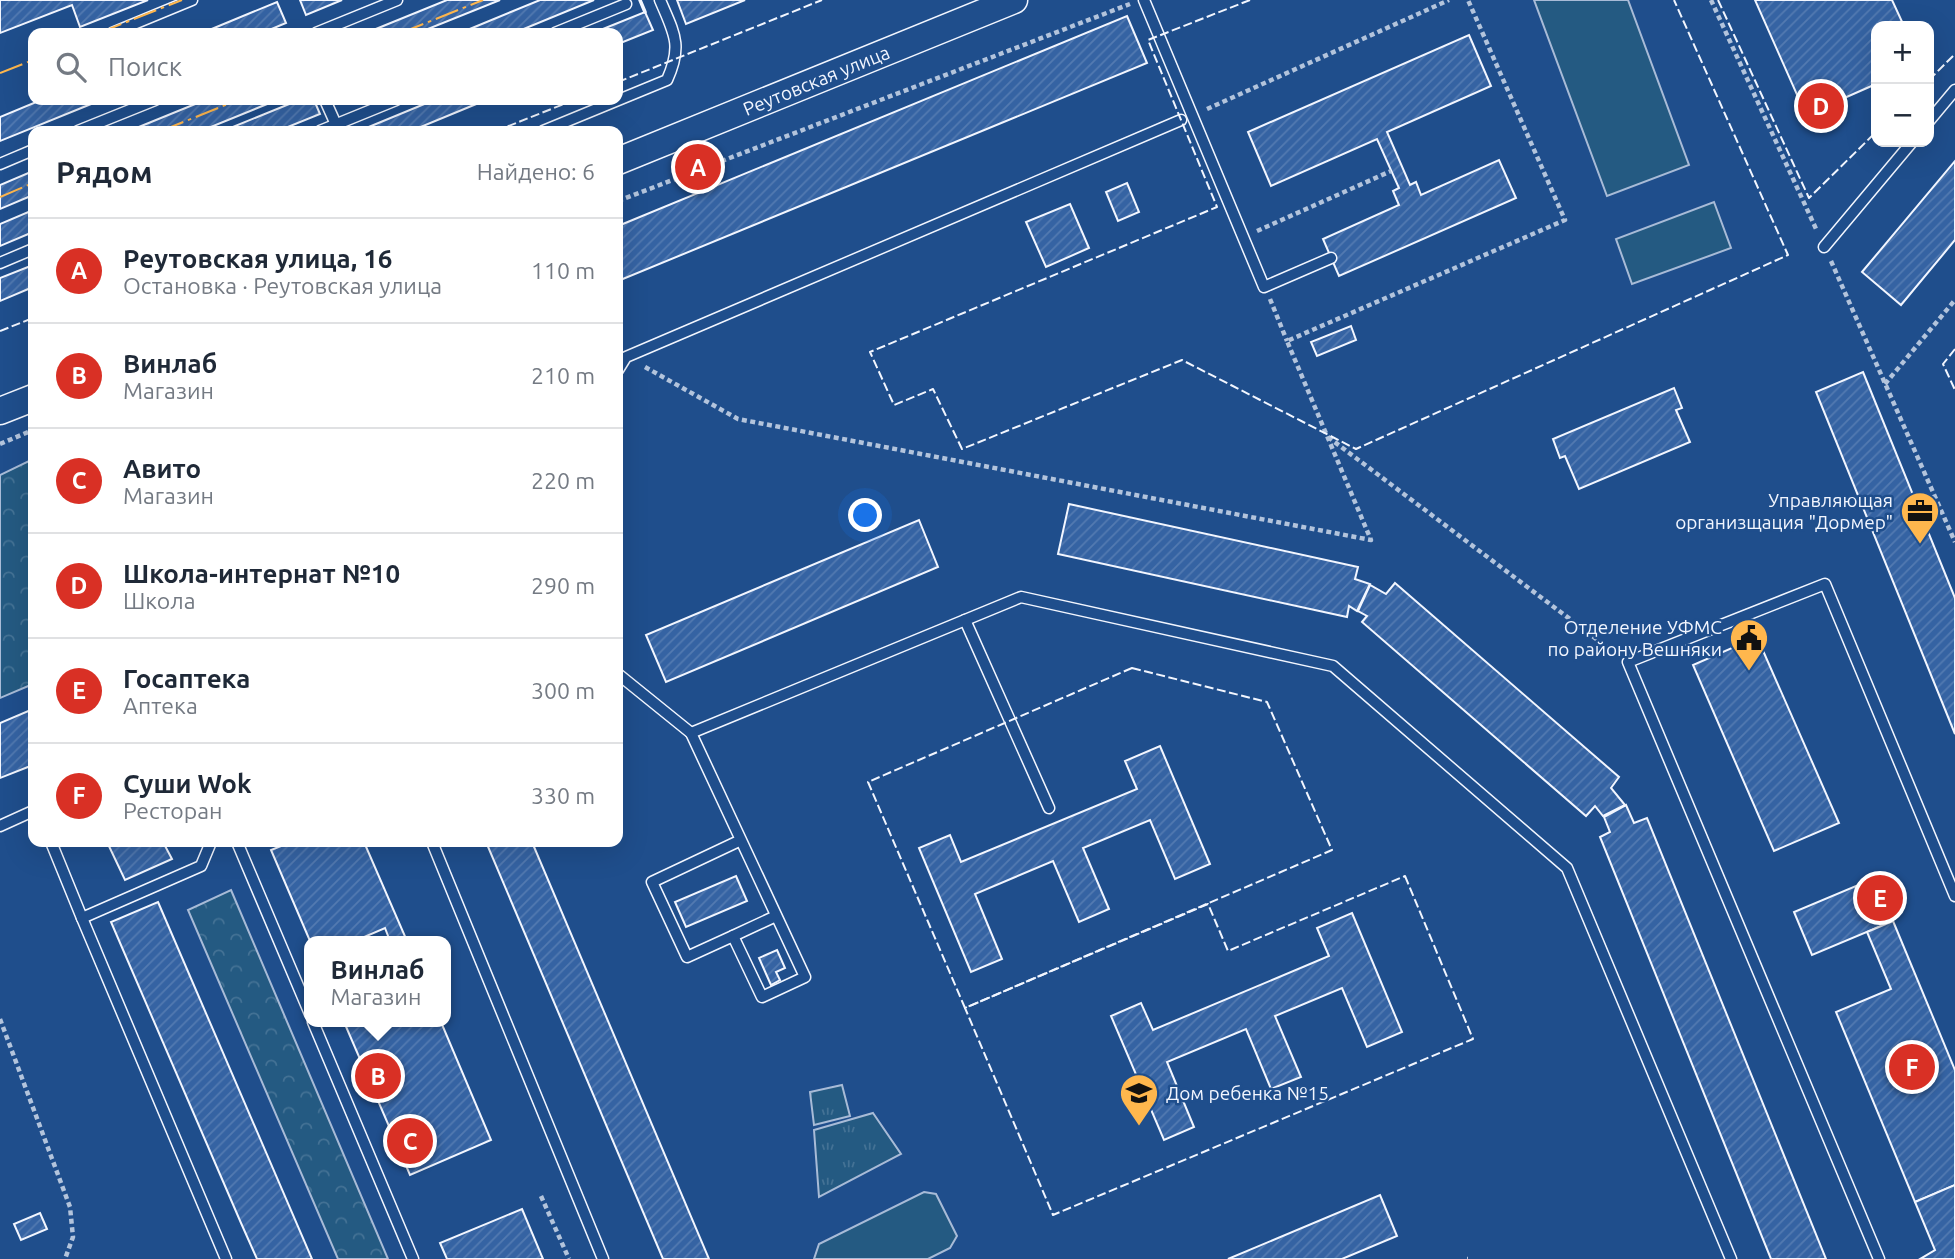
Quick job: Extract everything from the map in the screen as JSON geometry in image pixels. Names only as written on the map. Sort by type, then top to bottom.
[{"type":"street","name":"Реутовская улица","points":[[623,159],[1014,0]]},
{"type":"street","points":[[0,411],[28,400]]},
{"type":"lane","points":[[124,28],[192,0]]},
{"type":"lane","points":[[328,28],[397,0]]},
{"type":"lane","points":[[623,98],[667,80],[677,59],[674,35],[660,0]]},
{"type":"lane","points":[[1142,0],[1264,287],[1331,258]]},
{"type":"lane","points":[[567,28],[626,4]]},
{"type":"lane","points":[[1934,115],[1955,90]]},
{"type":"lane","points":[[90,126],[143,105]]},
{"type":"lane","points":[[327,105],[336,126]]},
{"type":"lane","points":[[341,126],[385,105]]},
{"type":"lane","points":[[555,126],[606,105]]},
{"type":"lane","points":[[623,362],[626,357],[1181,120]]},
{"type":"lane","points":[[1824,247],[1908,147]]},
{"type":"lane","points":[[0,164],[28,152]]},
{"type":"lane","points":[[0,263],[28,251]]},
{"type":"lane","points":[[1879,1259],[1628,662],[1825,584],[1955,896]]},
{"type":"lane","points":[[691,733],[1021,597],[1333,666],[1567,868],[1731,1259]]},
{"type":"lane","points":[[965,620],[1049,808]]},
{"type":"lane","points":[[623,678],[691,733],[805,977],[762,998],[733,936]]},
{"type":"lane","points":[[0,826],[28,813]]},
{"type":"lane","points":[[741,840],[652,881],[687,957],[776,916]]},
{"type":"lane","points":[[53,847],[226,1259]]},
{"type":"lane","points":[[82,918],[201,866],[209,847]]},
{"type":"lane","points":[[239,847],[304,1000]]},
{"type":"lane","points":[[434,847],[603,1259]]},
{"type":"lane","points":[[315,1027],[413,1259]]},
{"type":"path","points":[[623,199],[1142,0]]},
{"type":"path","points":[[1192,115],[1449,0]]},
{"type":"path","points":[[1287,341],[1565,220],[1468,0]]},
{"type":"path","points":[[1712,0],[1955,542]]},
{"type":"path","points":[[1244,237],[1391,171]]},
{"type":"path","points":[[626,357],[738,419],[1371,540],[1264,287]]},
{"type":"path","points":[[1885,384],[1955,300]]},
{"type":"path","points":[[0,443],[28,432]]},
{"type":"path","points":[[1328,437],[1628,662]]},
{"type":"path","points":[[0,1019],[70,1207],[73,1237],[65,1259]]},
{"type":"path","points":[[541,1196],[569,1259]]},
{"type":"green space","points":[[1534,0],[1628,0],[1689,165],[1607,196]]},
{"type":"green space","points":[[1714,202],[1731,248],[1632,284],[1616,239]]},
{"type":"green space","points":[[28,461],[28,686],[0,698],[0,475]]},
{"type":"green space","points":[[231,890],[388,1259],[338,1259],[188,910]]},
{"type":"green space","points":[[842,1085],[850,1116],[814,1125],[810,1092]]},
{"type":"green space","points":[[873,1113],[901,1154],[819,1197],[814,1130]]},
{"type":"green space","points":[[924,1192],[936,1194],[957,1236],[950,1248],[928,1259],[814,1259],[819,1244]]},
{"type":"building","points":[[0,0],[148,0],[80,27],[72,5],[0,33]]},
{"type":"building","points":[[300,0],[342,0],[306,15]]},
{"type":"building","points":[[447,0],[500,0],[430,28],[378,28]]},
{"type":"building","points":[[540,0],[594,0],[526,28],[472,28]]},
{"type":"building","points":[[677,0],[745,0],[686,24]]},
{"type":"building","points":[[1755,0],[1892,0],[1902,21],[1871,21],[1871,86],[1806,115]]},
{"type":"building","points":[[277,2],[286,23],[274,28],[214,28]]},
{"type":"building","points":[[645,12],[653,30],[623,42],[623,28],[605,28]]},
{"type":"building","points":[[1127,16],[1147,63],[623,279],[623,224]]},
{"type":"building","points":[[1469,35],[1491,86],[1387,132],[1410,185],[1416,182],[1421,195],[1499,160],[1516,198],[1339,276],[1323,239],[1399,205],[1393,191],[1399,188],[1377,139],[1271,186],[1248,132]]},
{"type":"building","points":[[29,105],[89,105],[37,126],[28,126],[28,130],[0,141],[0,117]]},
{"type":"building","points":[[193,105],[265,105],[213,126],[141,126]]},
{"type":"building","points":[[287,105],[316,105],[320,114],[290,126],[235,126]]},
{"type":"building","points":[[422,105],[474,105],[423,126],[371,126]]},
{"type":"building","points":[[1955,161],[1955,240],[1901,305],[1862,272]]},
{"type":"building","points":[[28,173],[28,197],[0,209],[0,185]]},
{"type":"building","points":[[1127,183],[1139,212],[1118,221],[1106,192]]},
{"type":"building","points":[[1070,204],[1089,248],[1046,267],[1026,222]]},
{"type":"building","points":[[28,212],[28,234],[0,246],[0,224]]},
{"type":"building","points":[[28,267],[28,289],[0,301],[0,278]]},
{"type":"building","points":[[1351,326],[1356,340],[1317,356],[1311,342]]},
{"type":"building","points":[[1863,372],[1955,598],[1955,734],[1816,392]]},
{"type":"building","points":[[1674,388],[1682,408],[1676,410],[1690,442],[1579,489],[1565,456],[1560,458],[1553,439]]},
{"type":"building","points":[[1069,504],[1358,567],[1355,579],[1370,584],[1357,611],[1349,606],[1347,617],[1058,554]]},
{"type":"building","points":[[919,520],[938,567],[666,682],[646,635]]},
{"type":"building","points":[[1395,583],[1619,777],[1611,788],[1625,805],[1603,816],[1595,806],[1586,816],[1362,622],[1367,616],[1358,611],[1370,585],[1386,594]]},
{"type":"building","points":[[1757,637],[1839,823],[1774,851],[1693,665]]},
{"type":"building","points":[[28,711],[28,767],[0,778],[0,723]]},
{"type":"building","points":[[1160,746],[1210,864],[1175,879],[1150,820],[1083,848],[1109,909],[1079,922],[1053,861],[975,894],[1002,959],[971,972],[919,848],[950,835],[961,862],[1137,789],[1125,761]]},
{"type":"building","points":[[1626,805],[1634,823],[1647,818],[1826,1259],[1771,1259],[1600,837],[1610,832],[1604,817]]},
{"type":"building","points":[[109,847],[166,847],[172,859],[125,880]]},
{"type":"building","points":[[278,847],[366,847],[405,936],[388,936],[385,928],[367,936],[308,936],[271,850]]},
{"type":"building","points":[[488,847],[534,847],[709,1259],[663,1259]]},
{"type":"building","points":[[736,876],[747,901],[686,927],[675,902]]},
{"type":"building","points":[[1875,878],[1893,921],[1812,955],[1794,912]]},
{"type":"building","points":[[158,902],[312,1259],[257,1259],[111,922]]},
{"type":"building","points":[[1352,913],[1402,1032],[1367,1047],[1342,988],[1275,1016],[1301,1077],[1271,1089],[1246,1029],[1167,1062],[1194,1127],[1164,1140],[1111,1016],[1141,1003],[1153,1030],[1329,956],[1317,928]]},
{"type":"building","points":[[1893,921],[1955,1070],[1955,1185],[1915,1202],[1836,1012],[1891,989],[1867,932]]},
{"type":"building","points":[[777,950],[785,968],[776,972],[780,980],[771,985],[759,958]]},
{"type":"building","points":[[346,1027],[443,1027],[491,1140],[410,1175]]},
{"type":"building","points":[[1955,1185],[1955,1259],[1920,1259],[1935,1250],[1915,1202]]},
{"type":"building","points":[[1380,1195],[1397,1236],[1342,1259],[1228,1259]]},
{"type":"building","points":[[522,1209],[543,1259],[447,1259],[440,1243]]},
{"type":"building","points":[[40,1213],[47,1229],[21,1240],[14,1224]]},
{"type":"fence","points":[[623,80],[822,0]]},
{"type":"fence","points":[[1250,0],[1148,40],[1217,207],[870,352],[894,405],[933,389],[962,449],[1182,360],[1356,449],[1788,255],[1674,0]]},
{"type":"fence","points":[[1718,0],[1809,198],[1871,137]]},
{"type":"fence","points":[[1934,75],[1955,54]]},
{"type":"fence","points":[[509,126],[561,105]]},
{"type":"fence","points":[[0,331],[28,320]]},
{"type":"fence","points":[[1955,349],[1943,364],[1955,390]]},
{"type":"fence","points":[[1132,668],[1267,702],[1332,850],[965,1008],[868,782],[1132,668]]},
{"type":"fence","points":[[1405,876],[1473,1039],[1053,1215],[965,1008],[1208,904],[1228,951],[1405,876]]},
{"type":"wall","points":[[640,0],[645,12]]},
{"type":"power","points":[[112,28],[182,0]]},
{"type":"power","points":[[413,28],[483,0]]},
{"type":"power","points":[[0,73],[28,62]]},
{"type":"power","points":[[173,126],[226,105]]},
{"type":"power","points":[[0,197],[28,185]]},
{"type":"place","name":"Школа-интернат №10","points":[[1821,106]]},
{"type":"place","name":"Реутовская улица, 16","points":[[698,167]]},
{"type":"place","name":"Управляющая организщация \"Дормер\"","points":[[1920,545]]},
{"type":"place","name":"Отделение УФМС по району Вешняки","points":[[1749,672]]},
{"type":"place","name":"Госаптека","points":[[1880,898]]},
{"type":"place","name":"Суши Wok","points":[[1912,1067]]},
{"type":"place","name":"Винлаб","points":[[378,1076]]},
{"type":"place","name":"Дом ребенка №15","points":[[1139,1127]]},
{"type":"place","name":"Авито","points":[[410,1141]]}]
